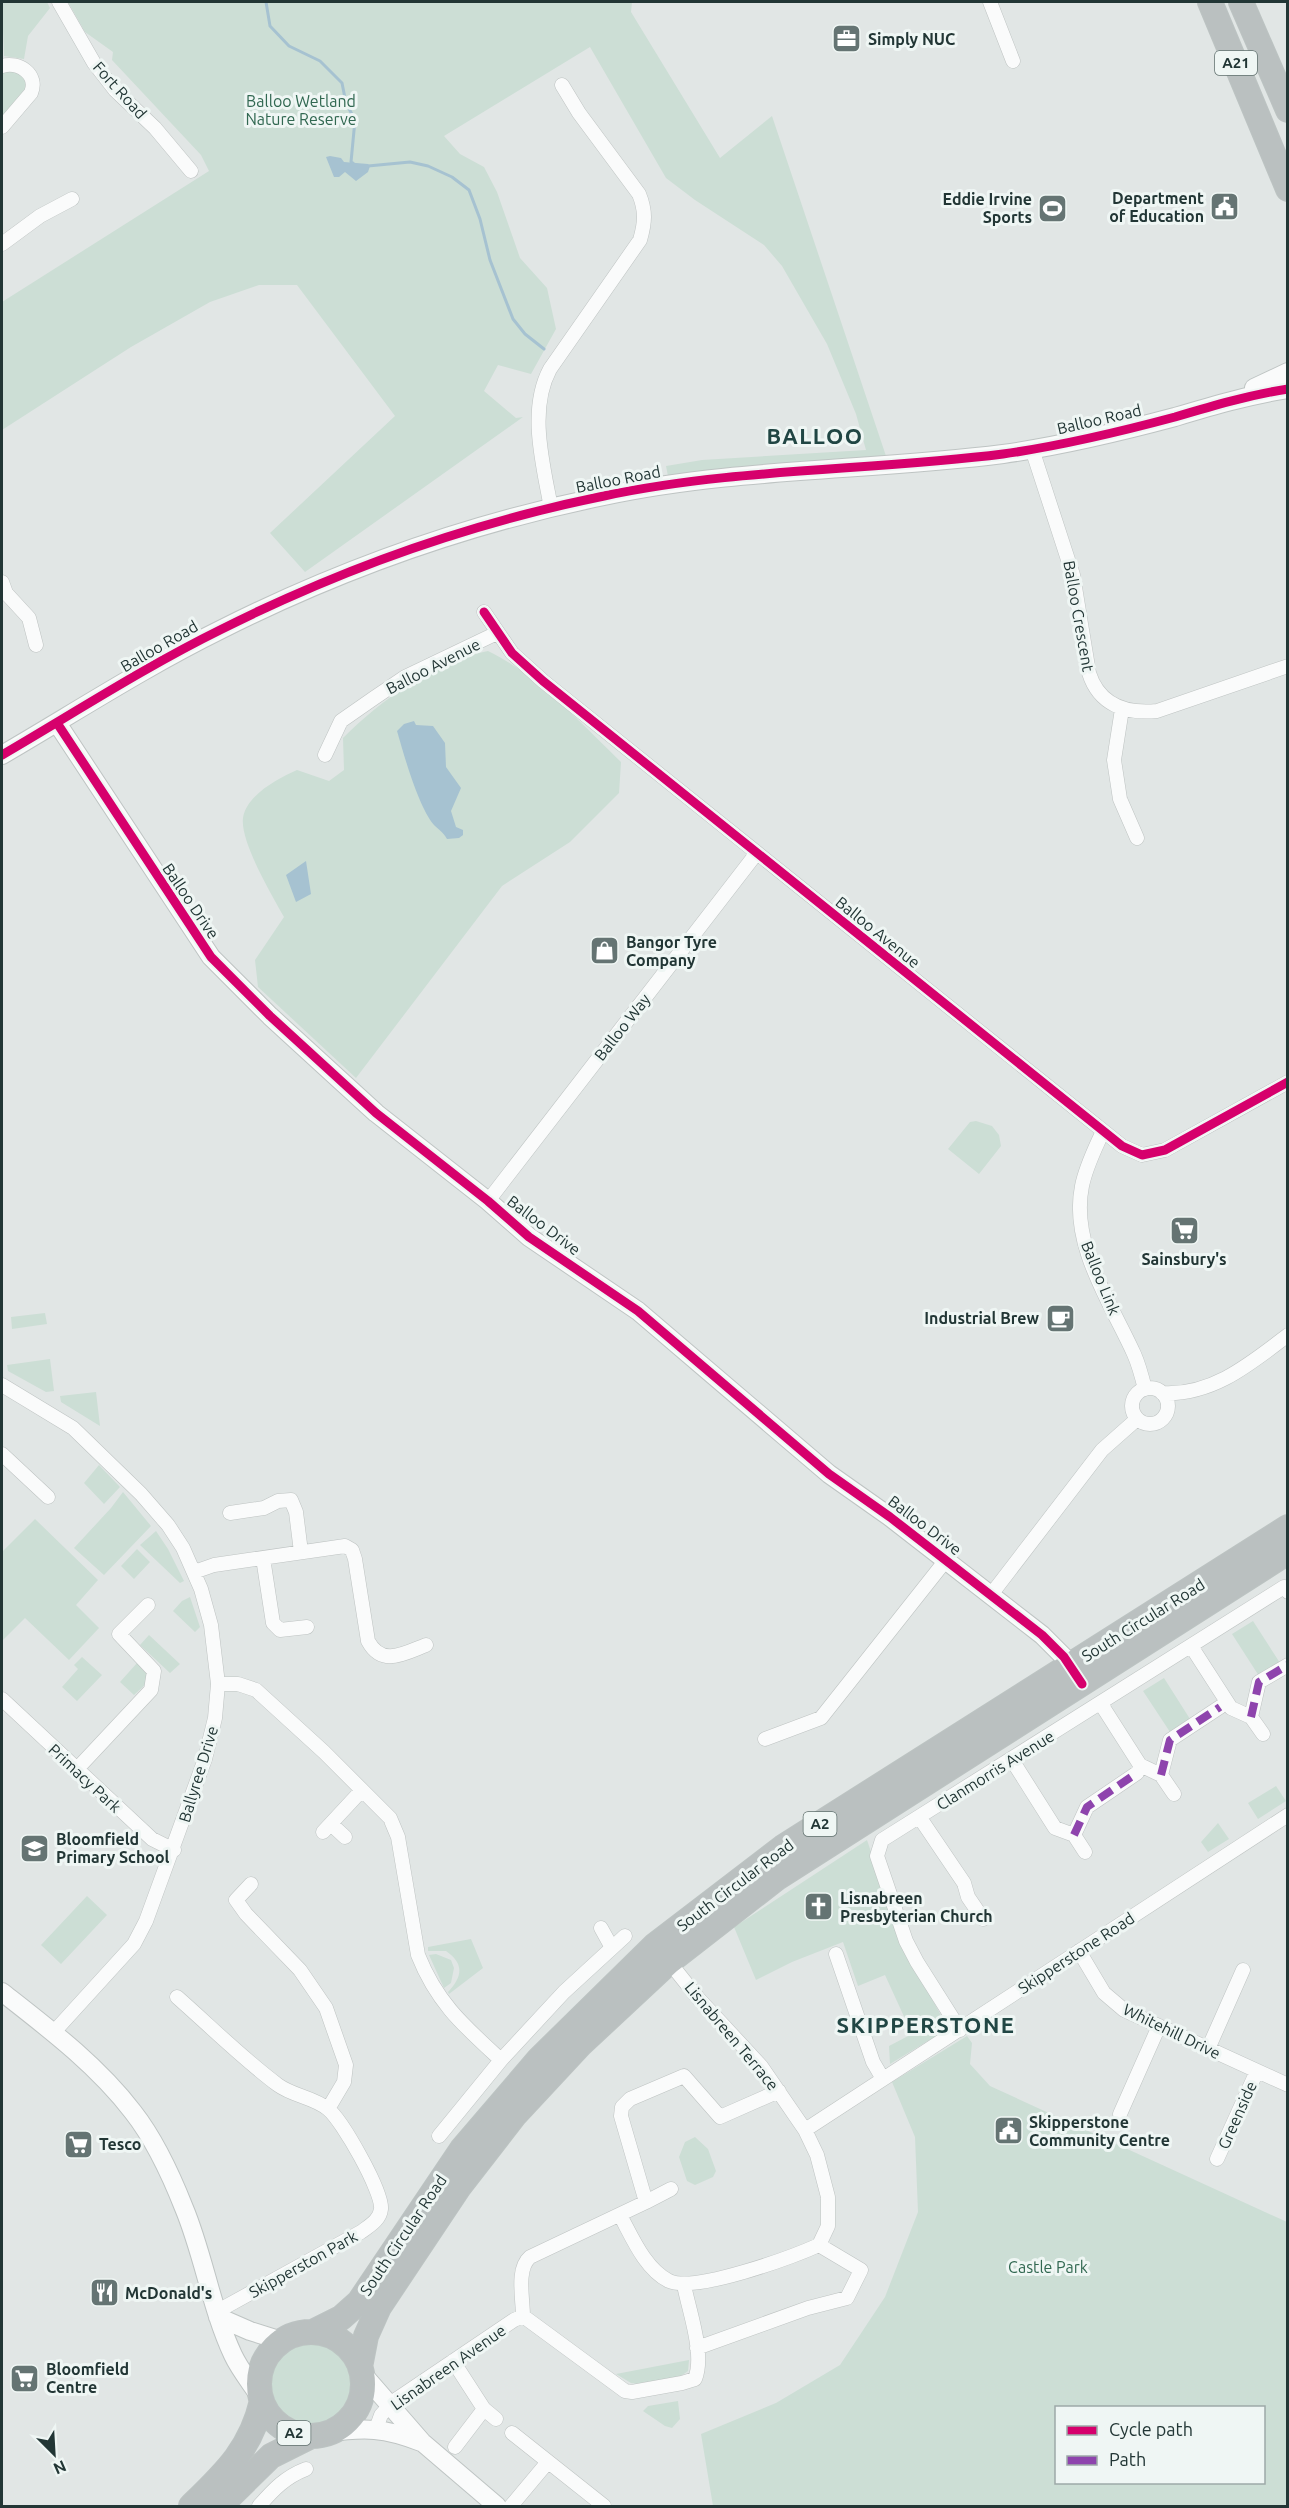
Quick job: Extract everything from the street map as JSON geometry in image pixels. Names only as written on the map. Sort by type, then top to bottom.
[{"type":"highway","name":"A21","points":[[1210,2],[1287,189]]},
{"type":"highway","name":"A21","points":[[1241,2],[1287,110]]},
{"type":"highway","name":"South Circular Road","points":[[313,2332],[341,2318],[359,2302],[462,2149],[539,2059],[662,1953],[903,1795],[1287,1527]]},
{"type":"highway","name":"South Circular Road","points":[[1076,1675],[1208,1603],[1287,1552]]},
{"type":"highway","name":"South Circular Road","points":[[361,2370],[366,2336],[379,2307],[459,2187],[514,2116],[662,1953]]},
{"type":"highway","name":"A2","points":[[191,2506],[246,2446],[257,2423],[261,2399],[259,2381],[262,2366],[270,2352],[291,2336],[313,2332]]},
{"type":"highway","points":[[313,2332],[328,2335],[342,2342],[353,2353],[361,2370]]},
{"type":"highway","name":"A2","points":[[220,2506],[271,2456],[346,2421],[359,2403],[363,2388],[361,2370]]},
{"type":"highway","name":"A2","points":[[261,2399],[271,2417],[286,2430],[319,2435]]},
{"type":"street","name":"Fort Road","points":[[59,2],[94,63],[116,90],[155,128],[191,171]]},
{"type":"street","points":[[990,2],[1013,62]]},
{"type":"street","points":[[2,66],[10,63],[27,71],[33,81],[33,87],[31,93],[2,127]]},
{"type":"street","points":[[551,508],[539,436],[540,392],[550,369],[640,240],[645,224],[645,209],[639,194],[579,113],[562,85]]},
{"type":"street","points":[[2,244],[40,216],[72,199]]},
{"type":"street","name":"Balloo Road","points":[[1220,404],[1287,372]]},
{"type":"street","name":"Balloo Road","points":[[2,755],[198,640],[292,596],[439,540],[551,508],[606,495],[726,476],[890,466],[1032,449],[1287,389]]},
{"type":"street","name":"Balloo Crescent","points":[[1032,449],[1074,575],[1093,686],[1107,700],[1122,709]]},
{"type":"street","points":[[3,590],[28,618],[36,645]]},
{"type":"street","name":"Balloo Avenue","points":[[484,612],[512,653],[543,681],[1122,1146],[1142,1155],[1165,1150],[1287,1082]]},
{"type":"street","name":"Balloo Avenue","points":[[325,755],[341,722],[374,698],[405,677],[497,633]]},
{"type":"street","points":[[1137,838],[1120,800],[1114,760],[1122,709],[1137,713],[1157,711],[1287,666]]},
{"type":"street","name":"Balloo Drive","points":[[57,723],[211,957],[270,1016],[376,1113],[488,1201],[529,1237],[638,1311],[829,1474],[890,1516],[1042,1635],[1076,1675]]},
{"type":"street","name":"Balloo Way","points":[[488,1201],[756,854]]},
{"type":"street","name":"Balloo Link","points":[[1103,1131],[1088,1164],[1082,1187],[1080,1207],[1086,1249],[1136,1357],[1145,1389]]},
{"type":"street","points":[[1162,1393],[1199,1390],[1229,1377],[1287,1335]]},
{"type":"street","name":"Ballyree Drive","points":[[2,1384],[73,1428],[130,1482],[168,1525],[183,1548],[194,1572],[211,1625],[218,1684],[216,1718],[205,1759],[174,1850],[140,1935],[54,2033]]},
{"type":"street","points":[[1145,1389],[1157,1389],[1166,1398],[1168,1410],[1162,1420],[1151,1425],[1137,1419],[1132,1412],[1133,1400],[1140,1391],[1145,1389]]},
{"type":"street","points":[[990,1596],[1102,1450],[1137,1419]]},
{"type":"street","points":[[2,1454],[48,1497]]},
{"type":"street","points":[[230,1513],[264,1508],[278,1501],[291,1500],[296,1512],[301,1552]]},
{"type":"street","points":[[194,1572],[214,1564],[345,1546],[352,1550],[355,1559],[368,1641],[374,1652],[384,1657],[403,1654],[426,1645]]},
{"type":"street","points":[[263,1558],[273,1623],[280,1630],[307,1627]]},
{"type":"street","points":[[765,1739],[821,1718],[946,1560]]},
{"type":"street","name":"Clanmorris Avenue","points":[[960,2030],[906,1941],[877,1857],[882,1840],[1286,1589]]},
{"type":"street","points":[[76,1770],[152,1690],[154,1671],[119,1634],[148,1605]]},
{"type":"street","points":[[1191,1646],[1231,1708],[1251,1717],[1263,1734]]},
{"type":"street","points":[[1251,1717],[1259,1682],[1287,1665]]},
{"type":"street","points":[[218,1684],[238,1684],[256,1690],[324,1752],[390,1818],[398,1837],[423,1967],[438,1995],[454,2017],[501,2060]]},
{"type":"street","name":"Primacy Park","points":[[2,1699],[152,1839],[174,1850]]},
{"type":"street","points":[[1101,1704],[1140,1765],[1161,1775],[1174,1794]]},
{"type":"street","points":[[1161,1775],[1170,1740],[1220,1707]]},
{"type":"street","points":[[1012,1760],[1055,1828],[1074,1835],[1084,1852]]},
{"type":"street","points":[[1074,1835],[1087,1807],[1137,1773]]},
{"type":"street","points":[[345,1837],[327,1828],[362,1790]]},
{"type":"street","name":"Skipperstone Road","points":[[805,2130],[1287,1815]]},
{"type":"street","points":[[920,1818],[964,1883],[968,1897],[983,1919]]},
{"type":"street","points":[[177,1997],[280,2086],[312,2098],[328,2109],[344,2082],[345,2065],[326,2008],[300,1970],[246,1914],[236,1900],[251,1884]]},
{"type":"street","points":[[601,1928],[612,1948]]},
{"type":"street","points":[[439,2136],[501,2060],[564,1992],[626,1936]]},
{"type":"street","name":"Whitehill Drive","points":[[1079,1952],[1110,2000],[1124,2010],[1287,2085]]},
{"type":"street","name":"Lisnabreen Terrace","points":[[662,1953],[698,1998],[761,2066],[805,2130],[817,2155],[828,2197],[828,2226],[819,2245]]},
{"type":"street","points":[[836,1954],[873,2062],[883,2079]]},
{"type":"street","points":[[1208,2049],[1243,1970]]},
{"type":"street","points":[[2,1992],[54,2033],[95,2070],[129,2107],[158,2151],[185,2209],[217,2314],[233,2355],[261,2399]]},
{"type":"street","points":[[1120,2114],[1159,2026]]},
{"type":"street","name":"Greenside","points":[[1217,2159],[1257,2071]]},
{"type":"street","points":[[646,2202],[621,2116],[622,2107],[630,2099],[684,2076],[720,2117],[779,2091]]},
{"type":"street","name":"Skipperston Park","points":[[217,2314],[366,2229],[380,2217],[382,2207],[379,2195],[340,2121],[328,2109]]},
{"type":"street","points":[[524,2316],[522,2272],[524,2262],[530,2257],[671,2189]]},
{"type":"street","points":[[620,2215],[646,2261],[668,2281],[684,2285],[757,2268],[795,2256],[819,2245],[861,2270],[847,2298],[808,2308],[697,2348]]},
{"type":"street","name":"Lisnabreen Avenue","points":[[376,2428],[381,2415],[390,2405],[524,2316],[625,2391],[632,2392],[695,2379],[699,2368],[697,2348],[684,2285]]},
{"type":"street","points":[[217,2314],[239,2327],[282,2341]]},
{"type":"street","points":[[453,2361],[484,2409],[496,2419]]},
{"type":"street","points":[[361,2370],[422,2442],[497,2506]]},
{"type":"street","points":[[455,2447],[484,2409]]},
{"type":"street","points":[[319,2435],[376,2428],[399,2433],[422,2442]]},
{"type":"street","points":[[512,2433],[604,2506]]},
{"type":"street","points":[[511,2506],[548,2463]]},
{"type":"street","points":[[259,2506],[273,2489],[290,2475],[306,2469]]},
{"type":"green space","points":[[2,2],[47,2],[50,8],[28,36],[24,59],[4,56]]},
{"type":"green space","name":"Balloo Wetland Nature Reserve","points":[[68,2],[632,2],[631,12],[720,158],[772,116],[886,456],[881,461],[668,476],[666,466],[702,460],[866,450],[856,414],[827,344],[782,266],[764,245],[666,178],[590,47],[444,136],[460,154],[484,167],[497,192],[520,258],[547,288],[556,329],[531,374],[498,365],[484,391],[516,418],[523,417],[305,572],[270,533],[395,416],[297,285],[259,285],[210,302],[131,347],[2,430],[2,302],[209,171],[201,155],[112,60],[113,52],[85,32]]},
{"type":"green space","points":[[20,71],[28,80],[24,93],[2,120],[2,72]]},
{"type":"green space","points":[[488,651],[541,686],[621,762],[619,793],[570,842],[502,886],[356,1078],[258,987],[255,960],[284,917],[251,854],[243,828],[245,810],[264,788],[297,770],[329,781],[344,770],[343,738],[392,696],[448,664]]},
{"type":"green space","points":[[976,1121],[992,1126],[999,1135],[1001,1146],[979,1174],[948,1149],[970,1122]]},
{"type":"green space","points":[[45,1313],[47,1324],[12,1329],[11,1317]]},
{"type":"green space","points":[[50,1359],[54,1391],[46,1392],[8,1371],[7,1365]]},
{"type":"green space","points":[[96,1392],[100,1426],[61,1402],[60,1396]]},
{"type":"green space","points":[[99,1465],[120,1487],[104,1504],[84,1483]]},
{"type":"green space","points":[[123,1492],[151,1526],[104,1575],[74,1548]]},
{"type":"green space","points":[[35,1519],[98,1580],[76,1605],[99,1628],[69,1660],[25,1618],[2,1641],[2,1552]]},
{"type":"green space","points":[[156,1531],[184,1581],[180,1583],[140,1545]]},
{"type":"green space","points":[[137,1549],[150,1562],[134,1579],[121,1566]]},
{"type":"green space","points":[[190,1597],[200,1627],[195,1632],[173,1611],[182,1601]]},
{"type":"green space","points":[[1253,1621],[1280,1663],[1259,1676],[1232,1634]]},
{"type":"green space","points":[[149,1635],[180,1664],[170,1673],[140,1645]]},
{"type":"green space","points":[[82,1657],[102,1675],[77,1701],[62,1687],[78,1669],[74,1665]]},
{"type":"green space","points":[[137,1663],[147,1674],[146,1684],[134,1695],[120,1682]]},
{"type":"green space","points":[[1164,1678],[1190,1719],[1170,1732],[1143,1691]]},
{"type":"green space","points":[[1276,1786],[1286,1801],[1258,1819],[1248,1803]]},
{"type":"green space","points":[[1218,1823],[1229,1839],[1208,1852],[1201,1842]]},
{"type":"green space","points":[[867,1840],[902,1944],[944,2021],[941,2033],[890,2064],[889,2046],[912,2034],[885,1975],[858,1986],[843,1942],[792,1962],[756,1980],[734,1927]]},
{"type":"green space","points":[[87,1896],[107,1915],[61,1964],[41,1945]]},
{"type":"green space","points":[[471,1939],[483,1968],[449,1994],[448,1992],[459,1976],[459,1966],[446,1951],[428,1951],[428,1947]]},
{"type":"green space","points":[[436,1954],[451,1960],[454,1968],[451,1983],[444,1988],[429,1955]]},
{"type":"green space","name":"Castle Park","points":[[967,2036],[972,2043],[970,2064],[990,2086],[1287,2222],[1287,2506],[713,2506],[701,2434],[776,2403],[840,2365],[885,2297],[918,2212],[915,2137],[892,2082]]},
{"type":"green space","points":[[695,2137],[708,2149],[716,2171],[713,2177],[695,2185],[687,2181],[679,2157],[685,2142]]},
{"type":"green space","points":[[312,2341],[328,2345],[342,2354],[351,2368],[355,2384],[351,2400],[342,2414],[328,2423],[312,2427],[296,2423],[282,2414],[273,2400],[269,2384],[273,2368],[282,2354],[296,2345]]},
{"type":"green space","points":[[689,2360],[688,2371],[681,2376],[639,2384],[631,2383],[616,2374]]},
{"type":"green space","points":[[678,2401],[680,2419],[672,2428],[665,2426],[643,2411],[648,2406]]},
{"type":"water","points":[[326,157],[341,158],[344,162],[368,164],[370,166],[368,172],[356,181],[345,172],[339,177],[334,177]]},
{"type":"water","points":[[414,721],[416,725],[433,726],[445,743],[446,767],[461,788],[451,811],[456,827],[463,830],[463,835],[459,838],[447,839],[428,816],[417,793],[397,731],[404,724]]},
{"type":"water","points":[[306,861],[311,894],[296,902],[286,875]]},
{"type":"waterway","points":[[266,2],[270,26],[289,46],[320,61],[342,83],[346,103],[355,120],[351,162],[353,163]]},
{"type":"waterway","points":[[368,166],[410,162],[428,166],[452,177],[469,190],[480,219],[490,260],[513,319],[525,334],[544,349]]},
{"type":"marked path","points":[[1251,1717],[1259,1682],[1288,1665]]},
{"type":"marked path","points":[[1161,1775],[1170,1740],[1220,1707]]},
{"type":"marked path","points":[[1074,1835],[1087,1807],[1137,1773]]},
{"type":"cycle path","points":[[2,755],[164,659],[266,608],[312,587],[407,550],[505,520],[604,496],[703,480],[953,460],[1024,451],[1111,433],[1288,389]]},
{"type":"cycle path","points":[[484,612],[512,653],[543,681],[1122,1146],[1142,1155],[1165,1150],[1288,1082]]},
{"type":"cycle path","points":[[57,723],[211,957],[270,1016],[376,1113],[488,1201],[529,1237],[638,1311],[829,1474],[890,1517],[1042,1635],[1064,1657],[1082,1684]]},
{"type":"place","name":"Simply NUC","points":[[847,39]]},
{"type":"place","name":"Department of Education","points":[[1225,207]]},
{"type":"place","name":"Eddie Irvine Sports","points":[[1053,208]]},
{"type":"place","name":"Bangor Tyre Company","points":[[605,951]]},
{"type":"place","name":"Sainsbury's","points":[[1184,1231]]},
{"type":"place","name":"Industrial Brew","points":[[1060,1318]]},
{"type":"place","name":"Bloomfield Primary School","points":[[35,1848]]},
{"type":"place","name":"Lisnabreen Presbyterian Church","points":[[819,1907]]},
{"type":"place","name":"Skipperstone Community Centre","points":[[1008,2131]]},
{"type":"place","name":"Tesco","points":[[78,2144]]},
{"type":"place","name":"McDonald's","points":[[104,2293]]},
{"type":"place","name":"Bloomfield Centre","points":[[25,2378]]},
{"type":"district","name":"BALLOO","points":[[815,436]]},
{"type":"district","name":"SKIPPERSTONE","points":[[926,2025]]}]
